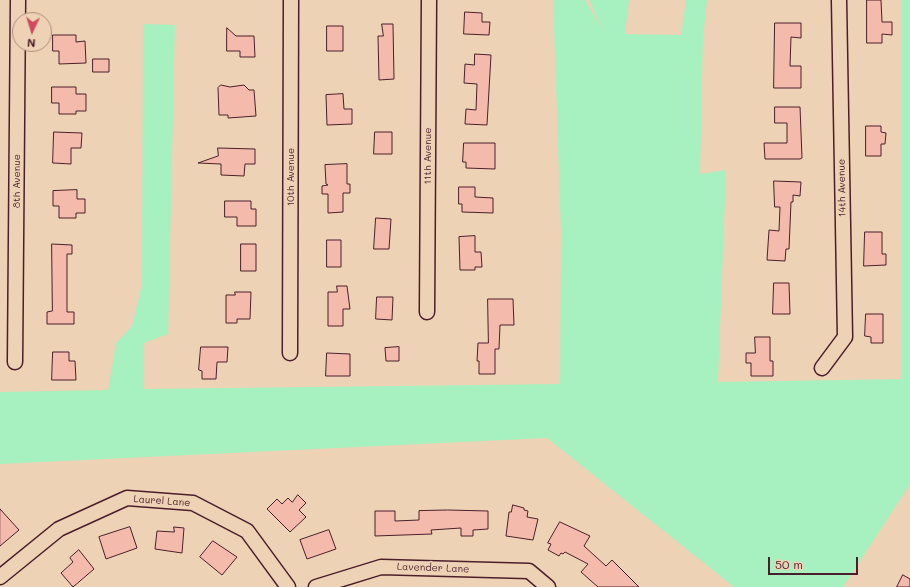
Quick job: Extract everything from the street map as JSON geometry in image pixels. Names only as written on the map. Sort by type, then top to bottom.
[{"type":"street","name":"8th Avenue","points":[[15,362],[18,0]]},
{"type":"street","name":"10th Avenue","points":[[290,353],[291,0]]},
{"type":"street","name":"11th Avenue","points":[[427,312],[429,0]]},
{"type":"street","name":"14th Avenue","points":[[822,368],[845,337],[839,0]]},
{"type":"street","name":"Laurel Lane","points":[[0,577],[59,529],[127,498],[193,503],[247,531],[288,587]]},
{"type":"street","name":"Lavender Lane","points":[[316,587],[381,567],[529,571],[548,587]]},
{"type":"green space","points":[[553,0],[585,0],[603,31],[589,0],[629,0],[625,34],[681,35],[686,0],[707,0],[703,37],[700,174],[726,170],[718,382],[902,379],[902,0],[910,0],[910,484],[843,587],[734,587],[547,438],[0,464],[0,392],[108,390],[116,343],[132,326],[142,284],[143,24],[175,25],[168,334],[144,343],[144,389],[560,384],[561,233]]},
{"type":"building","points":[[867,0],[881,0],[882,22],[892,22],[892,35],[882,34],[882,43],[867,43]]},
{"type":"building","points":[[465,12],[482,13],[482,22],[490,22],[489,35],[464,34]]},
{"type":"building","points":[[775,23],[801,23],[801,38],[791,37],[790,66],[801,66],[801,88],[774,88]]},
{"type":"building","points":[[382,24],[393,24],[394,79],[379,80],[378,36],[383,36]]},
{"type":"building","points":[[327,26],[343,26],[343,51],[327,51]]},
{"type":"building","points":[[227,28],[236,36],[254,36],[255,57],[240,57],[240,51],[227,51]]},
{"type":"building","points":[[53,35],[76,35],[76,42],[85,41],[86,63],[59,64],[59,51],[53,51]]},
{"type":"building","points":[[475,54],[491,55],[487,125],[465,124],[466,109],[476,110],[477,84],[464,83],[465,64],[474,65]]},
{"type":"building","points":[[93,59],[109,59],[109,72],[93,72]]},
{"type":"building","points":[[221,85],[230,87],[244,85],[249,90],[254,90],[256,116],[228,118],[228,115],[219,115],[218,88]]},
{"type":"building","points":[[52,87],[76,87],[76,94],[86,94],[86,111],[76,111],[76,114],[59,114],[59,103],[52,103]]},
{"type":"building","points":[[343,94],[344,109],[352,109],[352,124],[327,125],[326,95]]},
{"type":"building","points":[[775,107],[800,107],[802,158],[765,159],[764,143],[787,143],[787,123],[775,123]]},
{"type":"building","points":[[866,126],[881,126],[881,132],[886,133],[885,144],[881,144],[881,156],[866,156]]},
{"type":"building","points":[[54,132],[82,133],[81,148],[71,148],[71,164],[53,163]]},
{"type":"building","points":[[375,132],[392,132],[392,154],[374,154]]},
{"type":"building","points":[[464,143],[495,143],[495,169],[466,168],[466,162],[463,162]]},
{"type":"building","points":[[218,148],[255,149],[255,164],[245,164],[244,176],[221,175],[221,164],[198,163],[218,156]]},
{"type":"building","points":[[347,164],[347,184],[350,184],[350,193],[343,193],[343,212],[328,213],[328,194],[322,194],[322,186],[328,185],[326,184],[325,165]]},
{"type":"building","points":[[774,181],[801,182],[800,196],[793,195],[793,202],[791,202],[789,249],[786,249],[785,261],[767,260],[769,230],[779,231],[780,207],[775,207]]},
{"type":"building","points":[[459,187],[475,187],[475,197],[493,198],[493,213],[462,212],[462,204],[459,204]]},
{"type":"building","points":[[77,190],[77,199],[85,199],[85,213],[76,213],[76,218],[59,218],[59,206],[53,206],[53,191]]},
{"type":"building","points":[[225,201],[251,201],[251,209],[256,209],[256,226],[237,226],[237,217],[225,217]]},
{"type":"building","points":[[376,218],[391,219],[389,249],[374,249]]},
{"type":"building","points":[[865,232],[882,232],[882,254],[886,254],[886,265],[864,266]]},
{"type":"building","points":[[475,236],[475,252],[481,252],[482,267],[475,267],[475,270],[460,270],[459,237]]},
{"type":"building","points":[[327,240],[341,240],[341,267],[327,267]]},
{"type":"building","points":[[52,244],[72,245],[72,254],[67,254],[67,312],[74,312],[74,324],[47,324],[47,312],[52,311]]},
{"type":"building","points":[[241,244],[256,244],[256,271],[241,271]]},
{"type":"building","points":[[774,283],[789,283],[790,314],[773,314]]},
{"type":"building","points":[[337,286],[347,286],[350,309],[343,309],[343,326],[328,326],[328,292],[337,292]]},
{"type":"building","points":[[235,292],[251,292],[250,319],[237,319],[237,323],[226,323],[226,295],[235,295]]},
{"type":"building","points":[[377,297],[393,297],[392,320],[376,319]]},
{"type":"building","points":[[488,299],[513,299],[514,325],[500,325],[499,349],[495,349],[495,374],[479,374],[479,361],[477,361],[478,343],[488,343]]},
{"type":"building","points":[[866,314],[883,314],[883,343],[871,343],[871,337],[865,336]]},
{"type":"building","points":[[755,337],[770,337],[770,361],[773,361],[773,376],[751,376],[751,363],[746,363],[746,353],[755,353]]},
{"type":"building","points":[[201,347],[228,347],[227,362],[217,362],[216,379],[202,379],[202,371],[199,370]]},
{"type":"building","points":[[399,347],[399,361],[386,361],[385,348]]},
{"type":"building","points":[[53,352],[69,352],[69,361],[75,361],[76,380],[52,380]]},
{"type":"building","points":[[327,353],[350,354],[350,376],[326,376]]},
{"type":"building","points":[[298,495],[306,503],[299,510],[306,517],[290,532],[267,509],[277,499],[282,504],[288,498],[292,502]]},
{"type":"building","points":[[513,505],[524,508],[524,510],[528,511],[527,517],[538,519],[533,540],[506,536],[509,512],[511,512]]},
{"type":"building","points":[[0,509],[19,530],[0,546]]},
{"type":"building","points":[[375,511],[395,511],[395,521],[419,520],[419,511],[488,511],[488,529],[473,530],[473,536],[461,536],[461,528],[431,530],[432,534],[375,536]]},
{"type":"building","points":[[560,522],[590,536],[584,546],[606,566],[612,560],[639,587],[598,587],[581,572],[588,564],[565,552],[563,554],[561,553],[559,556],[548,550],[551,544],[548,543]]},
{"type":"building","points":[[130,527],[137,548],[106,559],[99,537]]},
{"type":"building","points":[[174,527],[184,528],[182,553],[155,549],[157,531],[174,532]]},
{"type":"building","points":[[329,530],[336,549],[307,559],[300,540]]},
{"type":"building","points":[[213,541],[237,557],[222,575],[200,557]]},
{"type":"building","points":[[79,550],[94,569],[73,587],[61,573],[73,562],[70,558]]},
{"type":"building","points":[[903,575],[910,579],[910,587],[897,587]]}]
